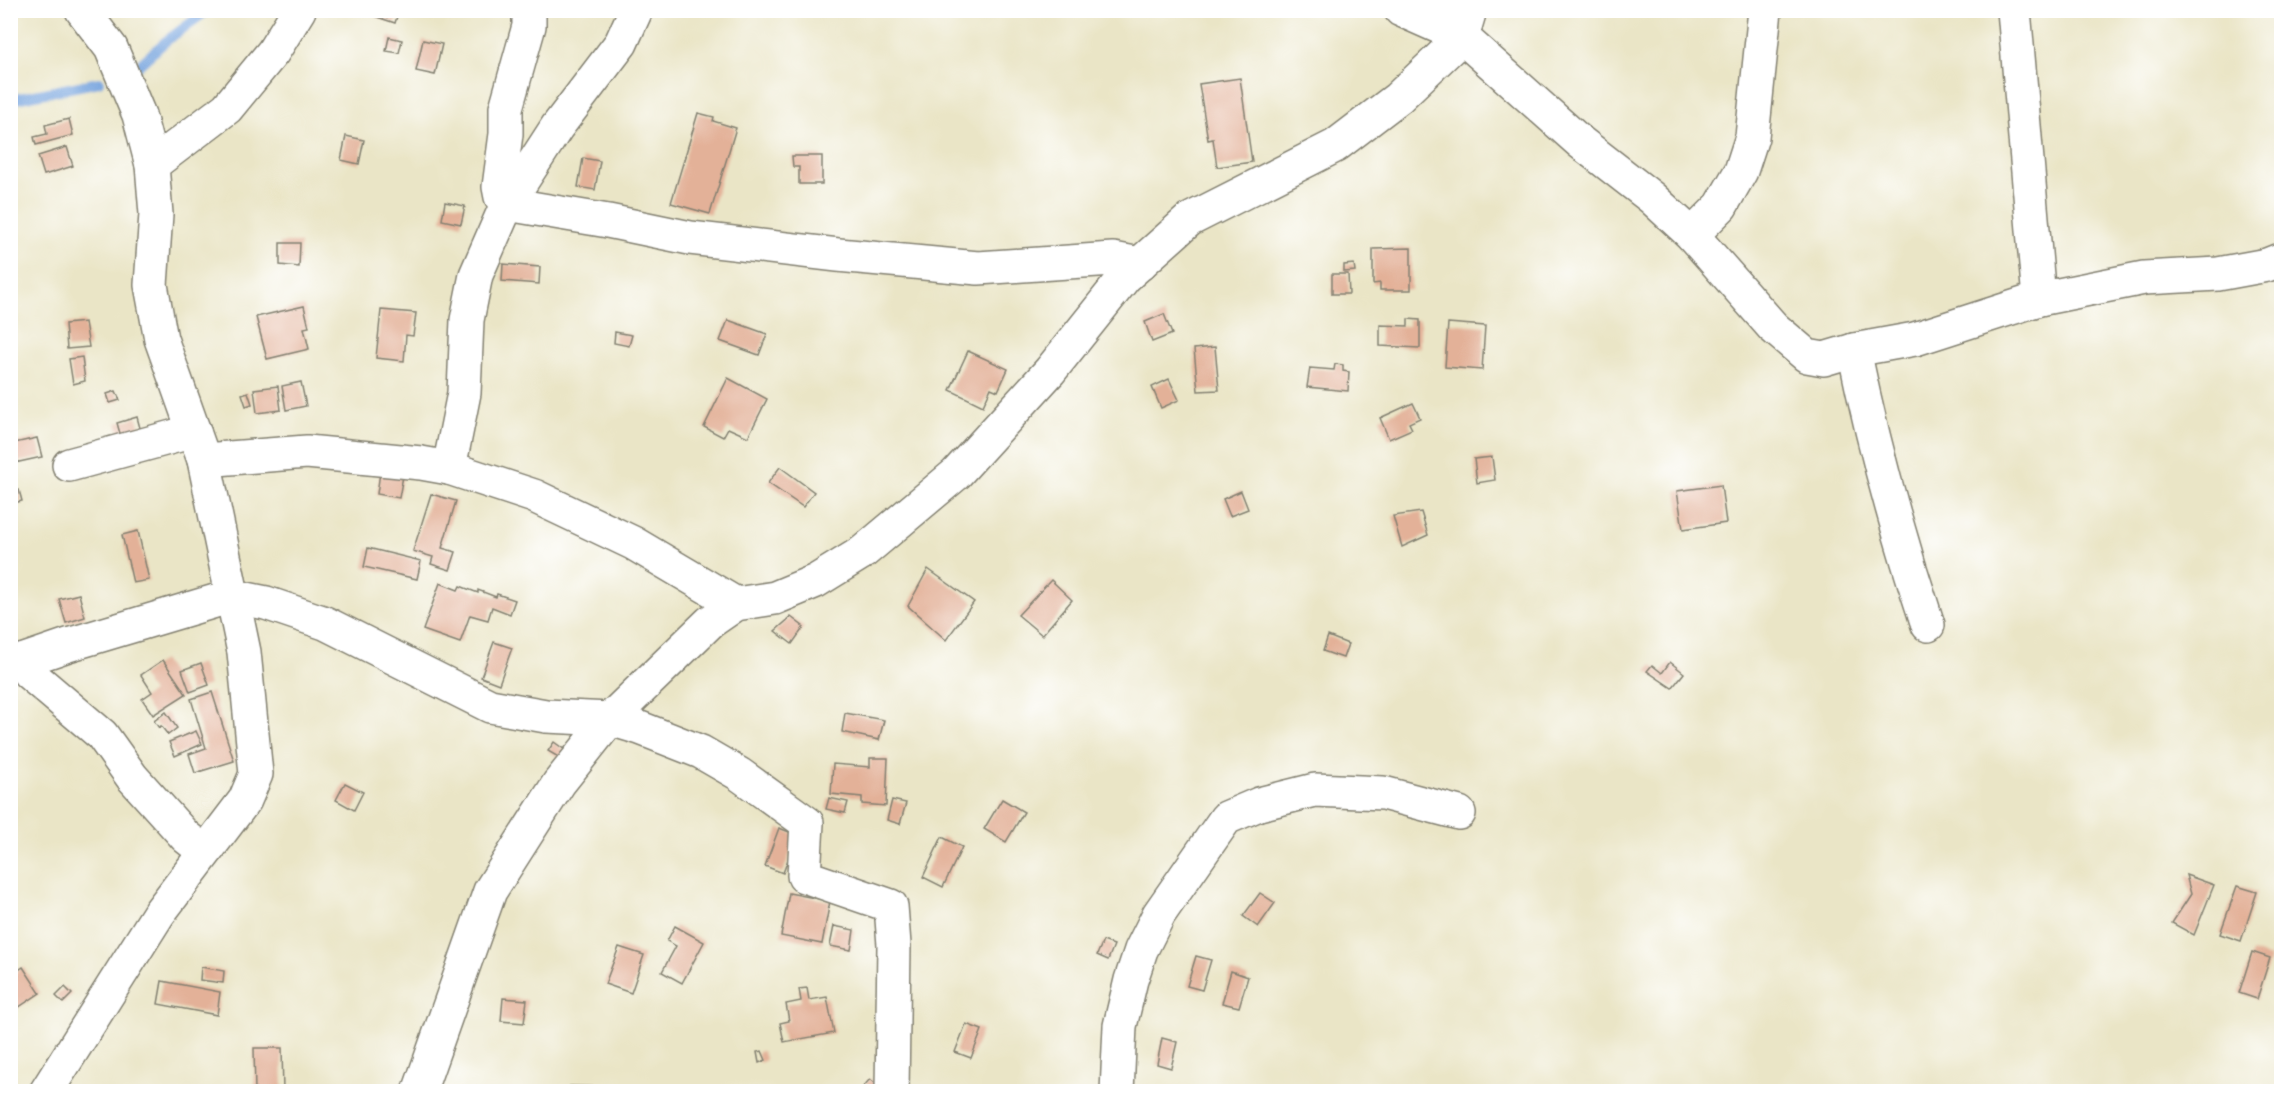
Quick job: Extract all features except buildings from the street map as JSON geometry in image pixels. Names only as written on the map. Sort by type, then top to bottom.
[{"type":"street","points":[[46,1092],[159,913],[245,800],[256,774],[244,652],[232,596],[199,446],[161,339],[151,285],[156,214],[152,165],[139,115],[111,48],[82,10]]},
{"type":"street","points":[[152,165],[227,108],[273,52],[299,10]]},
{"type":"street","points":[[530,10],[529,26],[506,108],[506,134],[499,187],[501,197],[509,202],[690,238],[838,255],[978,268],[1113,259],[1140,264]]},
{"type":"street","points":[[449,468],[464,393],[467,320],[476,275],[509,202],[557,127],[621,43],[636,10]]},
{"type":"street","points":[[1401,10],[1466,24],[1580,142],[1652,198],[1692,235],[1773,327],[1807,357],[1824,359],[1854,350],[1915,339],[2039,299],[2144,278],[2218,274],[2267,265],[2282,259]]},
{"type":"street","points":[[1692,235],[1721,206],[1741,171],[1752,137],[1765,10]]},
{"type":"street","points":[[2014,10],[2039,299]]},
{"type":"street","points":[[419,1092],[490,891],[559,783],[610,719],[710,622],[736,604],[775,598],[816,581],[863,552],[956,474],[1050,371],[1125,277],[1189,220],[1335,146],[1398,98],[1466,24]]},
{"type":"street","points":[[1854,350],[1870,425],[1908,565],[1928,625]]},
{"type":"street","points":[[69,465],[199,446],[307,452],[421,463],[449,468],[534,496],[564,510],[633,543],[736,604]]},
{"type":"street","points":[[16,663],[232,596],[266,603],[325,623],[490,706],[546,716],[610,719],[701,752],[739,774],[807,824],[804,876],[891,906],[894,945],[892,1092]]},
{"type":"street","points":[[16,663],[102,735],[132,777],[186,837],[205,852]]},
{"type":"street","points":[[1117,1092],[1120,1026],[1141,950],[1159,914],[1226,818],[1259,804],[1315,790],[1383,793],[1459,813]]},
{"type":"waterway","points":[[138,66],[166,41],[208,10]]},
{"type":"waterway","points":[[10,100],[99,82]]}]
